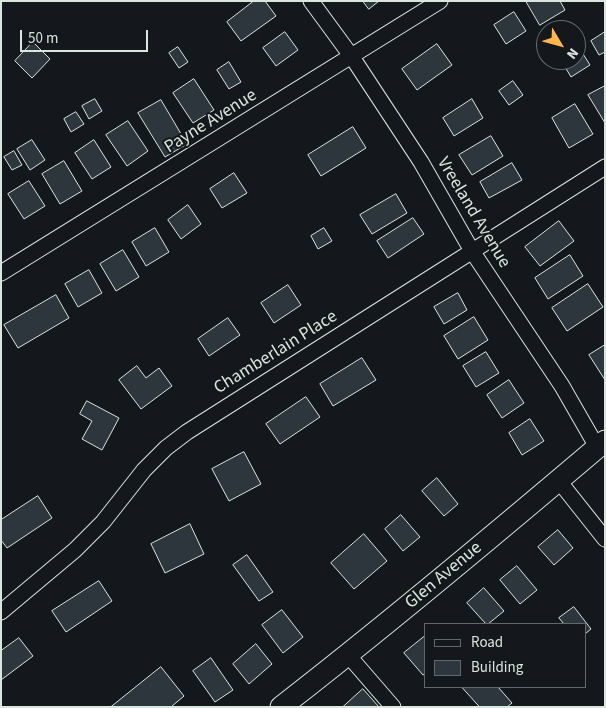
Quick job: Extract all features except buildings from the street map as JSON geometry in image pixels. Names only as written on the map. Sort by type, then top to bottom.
[{"type":"street","name":"Vreeland Avenue","points":[[311,1],[352,57],[421,162],[472,250],[601,444]]},
{"type":"street","name":"Payne Avenue","points":[[1,273],[440,1]]},
{"type":"street","name":"Chamberlain Place","points":[[1,612],[75,550],[103,522],[144,470],[166,448],[187,432],[605,167]]},
{"type":"street","name":"Glen Avenue","points":[[281,707],[348,655],[559,481],[601,444]]},
{"type":"street","points":[[559,481],[605,538]]},
{"type":"street","points":[[348,655],[393,707]]}]
